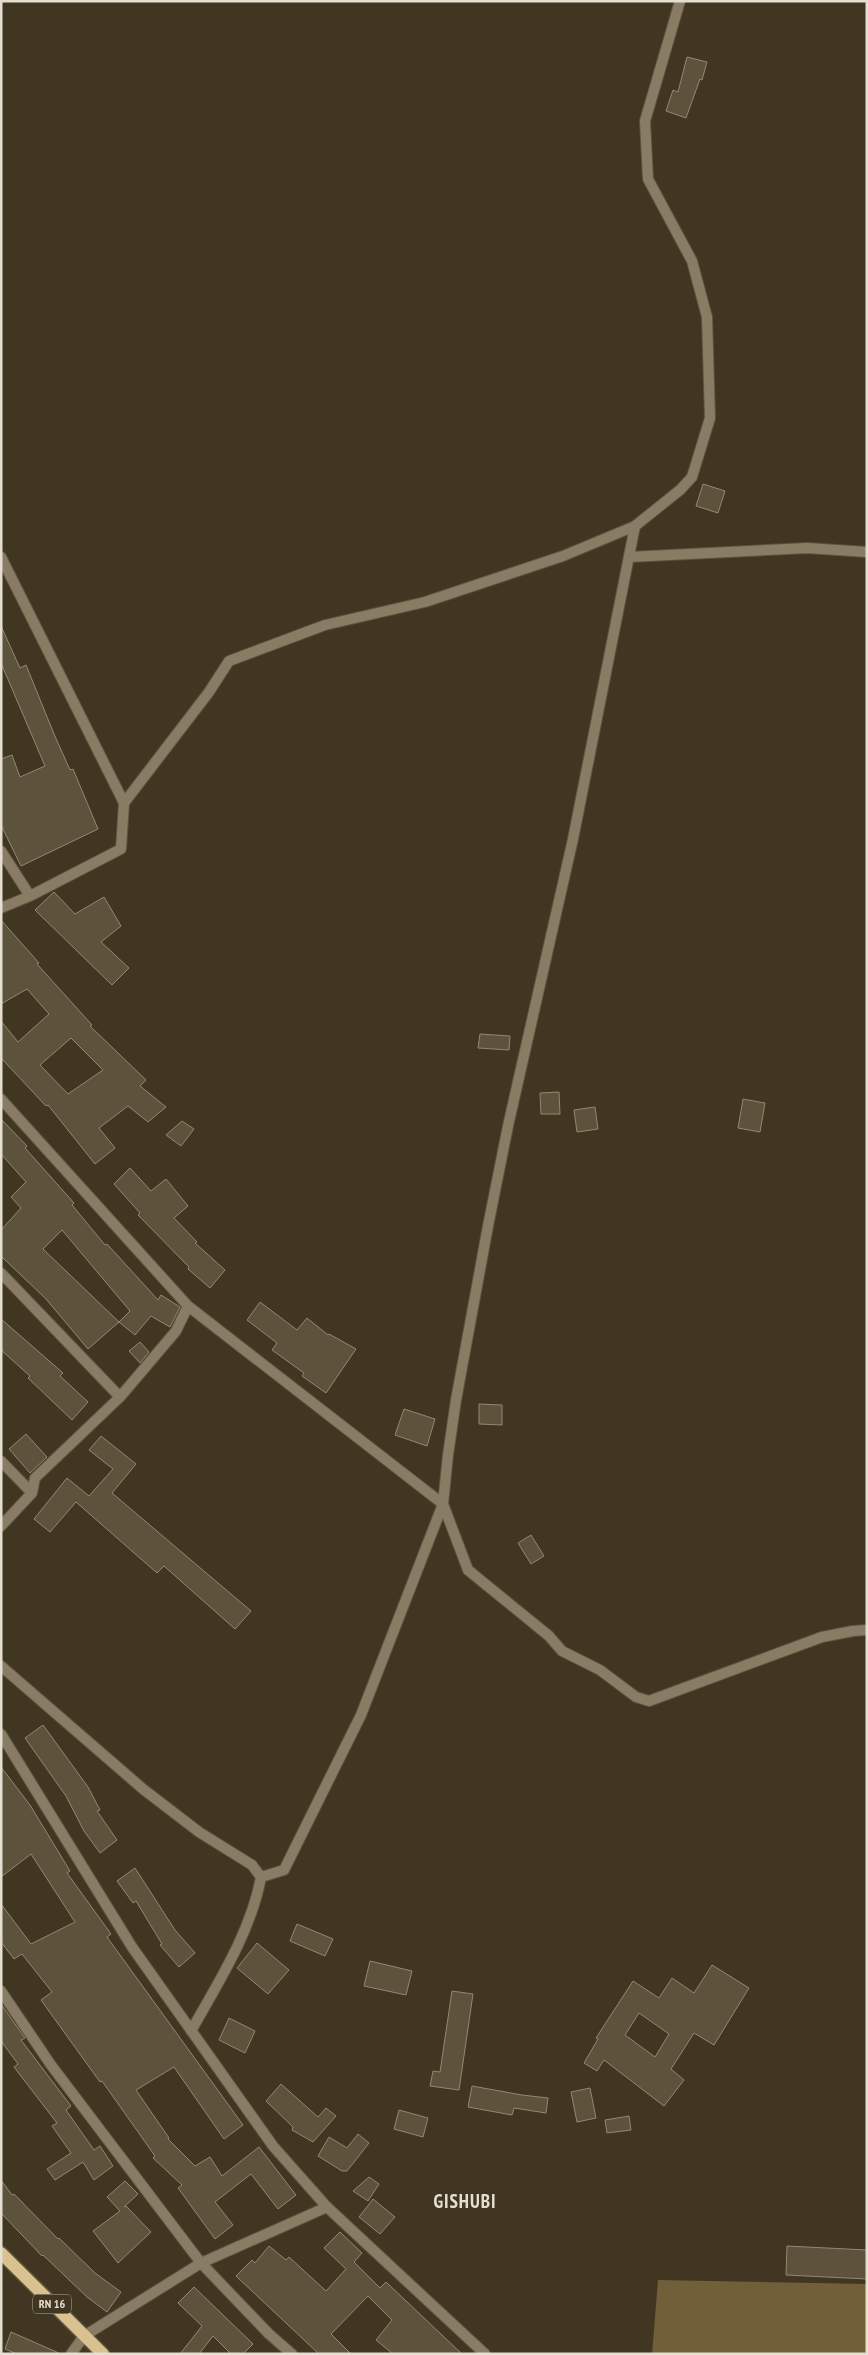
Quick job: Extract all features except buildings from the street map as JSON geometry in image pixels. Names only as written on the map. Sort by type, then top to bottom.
[{"type":"main road","name":"RN 16","points":[[1,2253],[103,2354]]},
{"type":"street","points":[[124,803],[209,692],[229,660],[325,625],[425,602],[563,556],[635,526],[680,490],[692,477],[710,418],[706,317],[692,260],[648,179],[645,121],[680,1]]},
{"type":"street","points":[[261,1877],[284,1870],[361,1715],[443,1504],[455,1409],[488,1226],[508,1126],[573,839],[635,526]]},
{"type":"street","points":[[629,557],[807,548],[867,552]]},
{"type":"street","points":[[1,557],[124,803],[121,849],[30,896],[1,908]]},
{"type":"street","points":[[1,851],[30,896]]},
{"type":"street","points":[[1,1099],[188,1306],[443,1504],[468,1570],[549,1636],[562,1651],[600,1670],[636,1697],[649,1701],[822,1637],[867,1630]]},
{"type":"street","points":[[1,1273],[120,1397]]},
{"type":"street","points":[[1,1526],[32,1493],[35,1478],[120,1397],[176,1330],[188,1306]]},
{"type":"street","points":[[1,1461],[32,1493]]},
{"type":"street","points":[[1,1666],[143,1789],[199,1832],[252,1865],[261,1877],[257,1898],[248,1923],[191,2031]]},
{"type":"street","points":[[1,1734],[132,1947],[273,2146],[327,2207],[486,2354]]},
{"type":"street","points":[[1,1991],[57,2073],[201,2264],[269,2334],[292,2354]]},
{"type":"street","points":[[71,2354],[84,2336],[201,2264],[327,2207]]},
{"type":"shaded area","points":[[658,2280],[867,2284],[867,2354],[652,2354]]},
{"type":"district","name":"GISHUBI","points":[[465,2201]]}]
